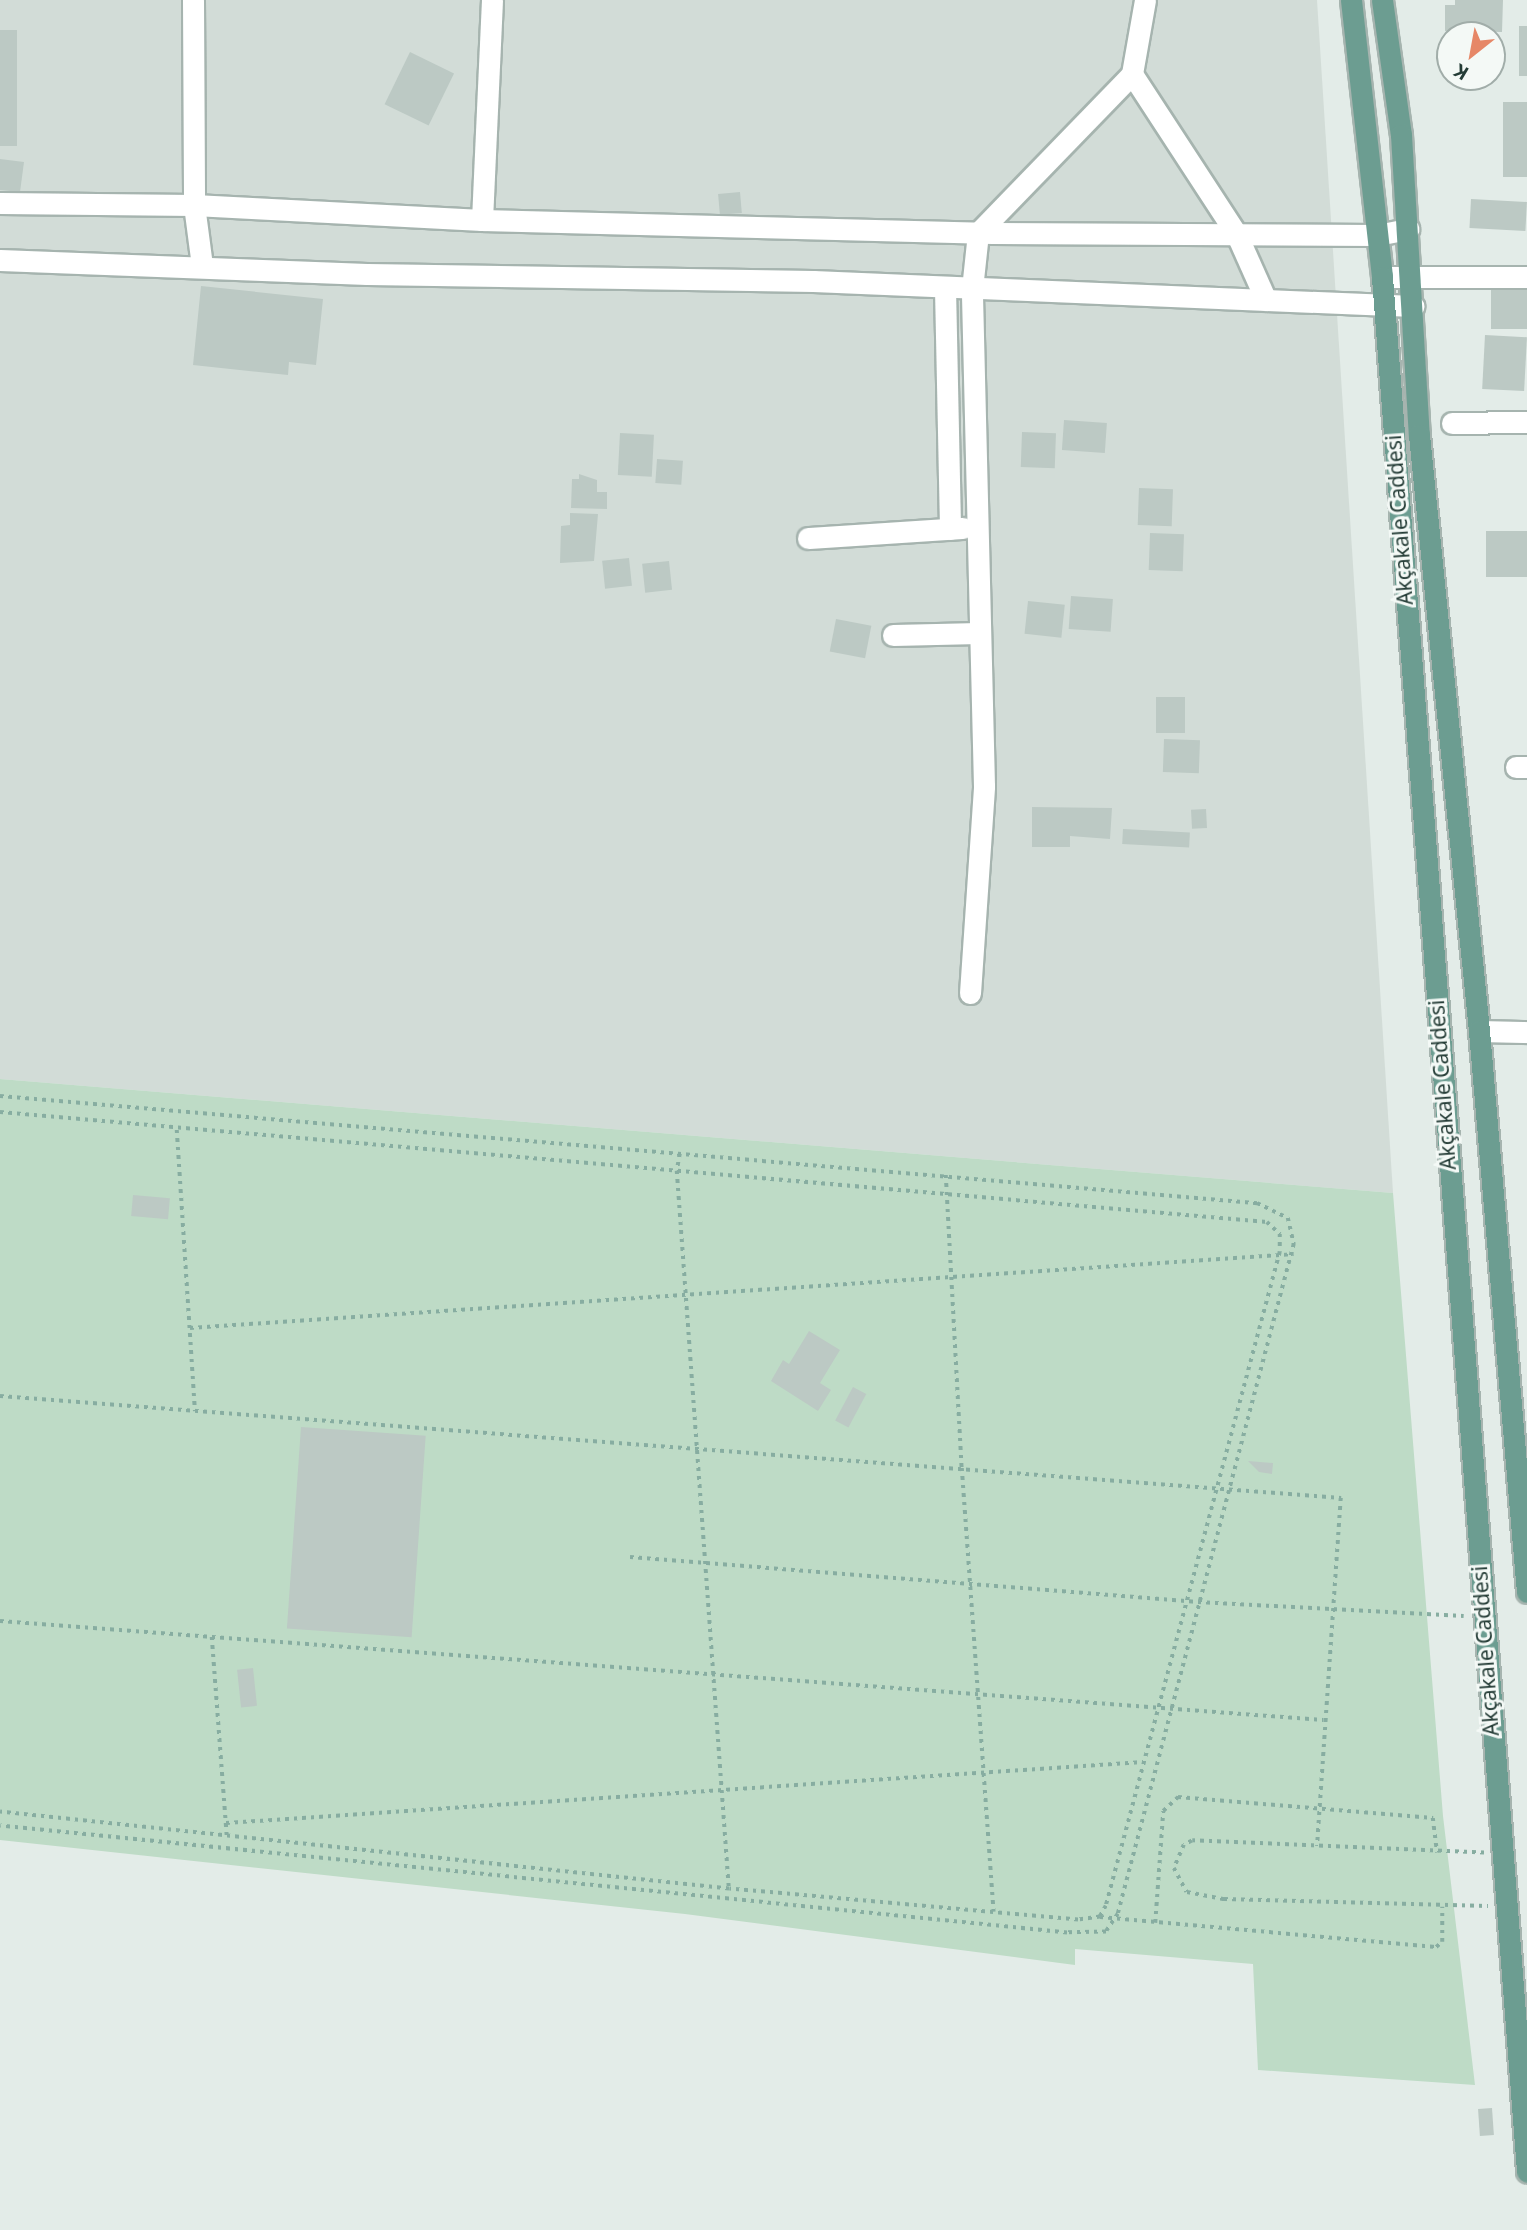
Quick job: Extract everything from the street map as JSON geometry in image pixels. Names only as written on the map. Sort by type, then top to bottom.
[{"type":"main road","name":"Akçakale Caddesi","points":[[1351,0],[1382,277],[1500,1853],[1507,1906],[1527,2171]]},
{"type":"main road","name":"Akçakale Caddesi","points":[[1382,0],[1401,135],[1419,435],[1518,1419],[1527,1592]]},
{"type":"street","points":[[193,0],[194,205],[202,266]]},
{"type":"street","points":[[482,220],[492,0]]},
{"type":"street","points":[[970,993],[984,786],[972,289],[978,233],[1132,75],[1145,0]]},
{"type":"street","points":[[1132,75],[1237,235],[1266,300]]},
{"type":"street","points":[[0,203],[194,205],[482,220],[978,233],[1377,235],[1408,229]]},
{"type":"street","points":[[0,260],[945,288],[1384,307],[1413,306]]},
{"type":"street","points":[[1382,277],[1527,277]]},
{"type":"street","points":[[945,288],[950,529]]},
{"type":"street","points":[[1452,423],[1527,422]]},
{"type":"street","points":[[808,538],[976,527]]},
{"type":"street","points":[[893,635],[979,633]]},
{"type":"street","points":[[1479,1031],[1527,1032]]},
{"type":"path","points":[[0,1096],[1257,1203],[1288,1218],[1294,1231],[1294,1254],[1227,1489],[1116,1920],[1106,1932],[1090,1935],[0,1826]]},
{"type":"path","points":[[0,1112],[177,1130],[1267,1222],[1280,1234],[1280,1252],[1100,1917]]},
{"type":"path","points":[[177,1130],[195,1411]]},
{"type":"path","points":[[680,1154],[677,1171],[685,1295],[699,1447],[711,1673],[729,1889]]},
{"type":"path","points":[[946,1175],[962,1468],[995,1912]]},
{"type":"path","points":[[190,1328],[1280,1252],[1294,1254]]},
{"type":"path","points":[[0,1395],[1216,1486],[1341,1498],[1336,1608],[1323,1720],[1317,1846]]},
{"type":"path","points":[[630,1557],[1185,1598],[1198,1602],[1483,1618]]},
{"type":"path","points":[[0,1621],[711,1673],[1156,1711],[1323,1720]]},
{"type":"path","points":[[212,1637],[227,1836]]},
{"type":"path","points":[[226,1824],[1143,1762]]},
{"type":"path","points":[[1155,1923],[1163,1811],[1168,1802],[1178,1797],[1318,1812],[1433,1818],[1437,1853]]},
{"type":"path","points":[[0,1812],[729,1889],[1077,1920],[1100,1917],[1436,1947],[1442,1942],[1441,1907]]},
{"type":"path","points":[[1500,1853],[1437,1853],[1192,1840],[1184,1845],[1174,1868],[1187,1892],[1224,1899],[1441,1907],[1507,1906]]},
{"type":"shaded area","points":[[0,0],[1317,0],[1393,1193],[0,1079]]},
{"type":"green space","points":[[0,1079],[1393,1193],[1443,1816],[1475,2085],[1258,2070],[1253,1964],[1075,1949],[1075,1965],[685,1914],[0,1840]]},
{"type":"building","points":[[1455,0],[1503,0],[1502,21],[1445,21],[1445,5],[1455,5]]},
{"type":"building","points":[[1519,26],[1527,26],[1527,76],[1519,76]]},
{"type":"building","points":[[0,30],[17,30],[17,146],[0,146]]},
{"type":"building","points":[[410,52],[454,73],[429,126],[385,104]]},
{"type":"building","points":[[1503,102],[1527,102],[1527,177],[1503,177]]},
{"type":"building","points":[[0,159],[24,162],[20,192],[0,190]]},
{"type":"building","points":[[740,192],[742,213],[720,215],[718,194]]},
{"type":"building","points":[[1471,199],[1527,202],[1525,231],[1469,228]]},
{"type":"building","points":[[1491,282],[1527,282],[1527,329],[1491,329]]},
{"type":"building","points":[[201,286],[323,299],[316,365],[289,362],[288,375],[193,365]]},
{"type":"building","points":[[1485,335],[1527,337],[1524,391],[1482,389]]},
{"type":"building","points":[[1064,420],[1107,423],[1105,453],[1062,450]]},
{"type":"building","points":[[1022,432],[1056,433],[1055,468],[1021,467]]},
{"type":"building","points":[[620,433],[654,435],[652,477],[618,475]]},
{"type":"building","points":[[657,459],[683,461],[681,485],[655,483]]},
{"type":"building","points":[[579,474],[597,480],[597,492],[607,492],[607,509],[571,508],[572,479],[579,479]]},
{"type":"building","points":[[1139,488],[1173,489],[1172,526],[1138,525]]},
{"type":"building","points":[[570,513],[598,514],[594,561],[560,563],[561,526],[570,525]]},
{"type":"building","points":[[1486,531],[1527,531],[1527,577],[1486,577]]},
{"type":"building","points":[[1150,533],[1184,534],[1183,571],[1149,570]]},
{"type":"building","points":[[629,558],[632,586],[605,589],[602,561]]},
{"type":"building","points":[[669,561],[672,590],[645,593],[642,564]]},
{"type":"building","points":[[1071,596],[1113,599],[1111,632],[1069,629]]},
{"type":"building","points":[[1028,601],[1065,605],[1061,638],[1025,634]]},
{"type":"building","points":[[836,619],[871,626],[865,658],[830,651]]},
{"type":"building","points":[[1156,697],[1185,697],[1185,733],[1156,733]]},
{"type":"building","points":[[1164,739],[1200,740],[1199,773],[1163,772]]},
{"type":"building","points":[[1032,807],[1112,808],[1110,839],[1070,836],[1070,847],[1032,847]]},
{"type":"building","points":[[1206,809],[1207,828],[1192,829],[1191,810]]},
{"type":"building","points":[[1123,829],[1190,833],[1189,847],[1122,844]]},
{"type":"building","points":[[133,1195],[170,1198],[168,1219],[131,1216]]},
{"type":"building","points":[[809,1331],[840,1350],[820,1383],[831,1390],[818,1411],[771,1381],[783,1360],[789,1364]]},
{"type":"building","points":[[853,1387],[866,1394],[848,1428],[835,1421]]},
{"type":"building","points":[[301,1427],[426,1436],[412,1637],[287,1629]]},
{"type":"building","points":[[1248,1461],[1273,1463],[1272,1474],[1259,1472]]},
{"type":"building","points":[[253,1668],[257,1706],[241,1707],[237,1670]]},
{"type":"building","points":[[1492,2108],[1494,2135],[1480,2136],[1478,2109]]}]
